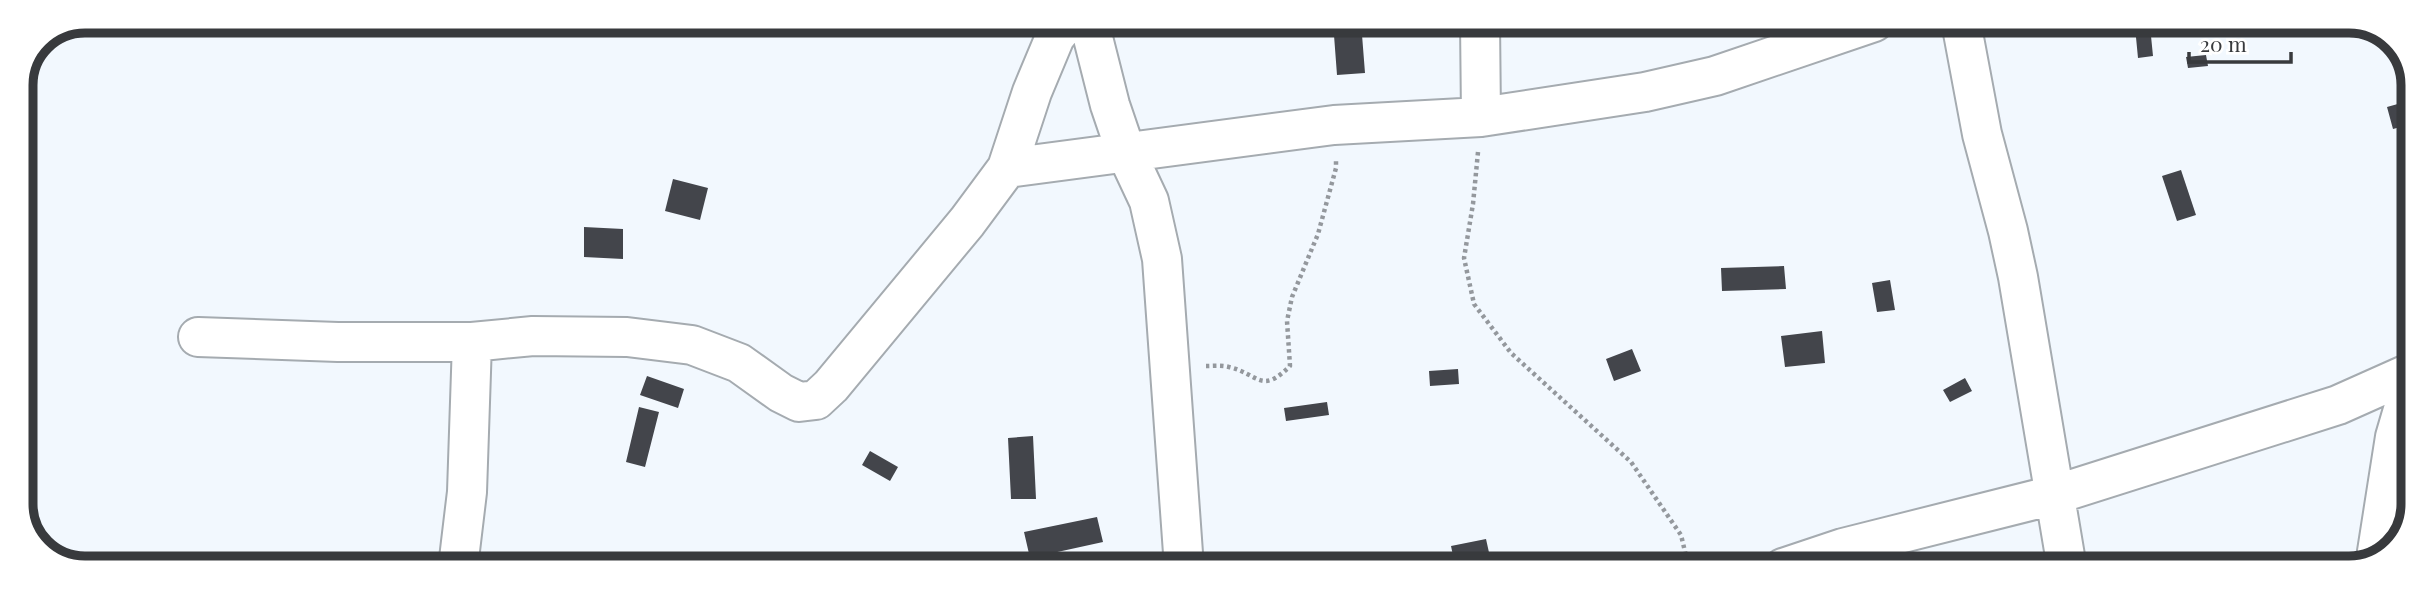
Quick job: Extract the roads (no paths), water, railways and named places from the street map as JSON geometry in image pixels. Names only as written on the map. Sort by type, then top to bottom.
[{"type":"street","points":[[198,337],[338,342],[472,342],[547,336],[627,337],[692,345],[739,363],[781,393],[799,402],[816,400],[831,386],[967,222],[1007,168],[1032,92],[1058,33]]},
{"type":"street","points":[[1092,33],[1110,105],[1126,152],[1149,201],[1161,259],[1183,556]]},
{"type":"street","points":[[1480,33],[1481,117]]},
{"type":"street","points":[[1007,168],[1334,125],[1481,117],[1645,92],[1715,76],[1842,33]]},
{"type":"street","points":[[1963,33],[1982,134],[2018,277],[2065,556]]},
{"type":"street","points":[[459,556],[467,492],[472,342]]},
{"type":"street","points":[[1819,556],[2054,495],[2338,405],[2401,377]]},
{"type":"street","points":[[2338,405],[2395,437]]},
{"type":"street","points":[[2378,547],[2395,437],[2401,417]]}]
